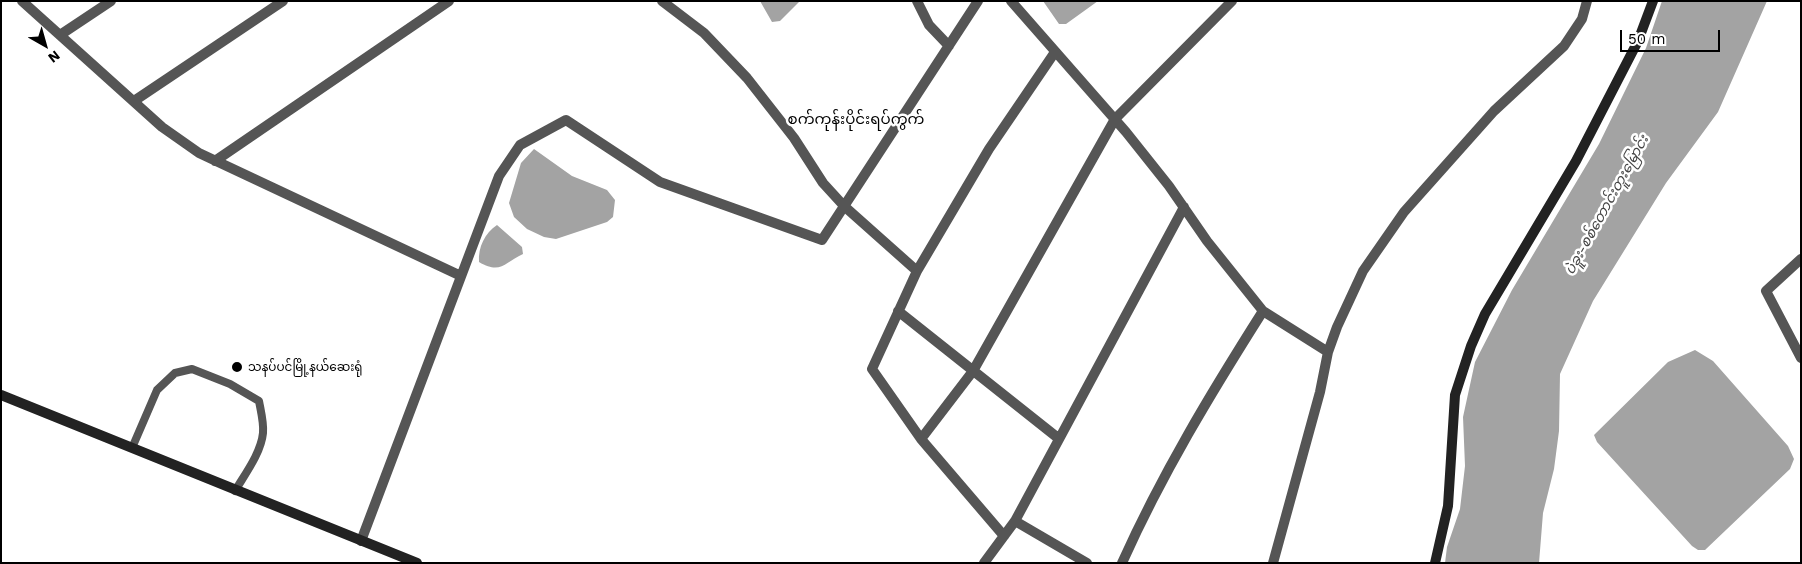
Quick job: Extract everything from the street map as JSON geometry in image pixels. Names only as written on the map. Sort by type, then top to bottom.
[{"type":"street","points":[[22,1],[162,127],[199,153],[461,276]]},
{"type":"street","points":[[60,35],[111,1]]},
{"type":"street","points":[[134,101],[283,1]]},
{"type":"street","points":[[214,161],[448,1]]},
{"type":"street","points":[[662,1],[704,33],[747,78],[794,138],[823,183],[844,206],[917,270]]},
{"type":"street","points":[[917,1],[928,25],[949,46]]},
{"type":"street","points":[[361,541],[499,176],[520,145],[566,120],[660,182],[822,240],[978,1]]},
{"type":"street","points":[[1011,1],[1115,119],[1184,207],[1230,271],[1263,311],[1328,352]]},
{"type":"street","points":[[921,439],[973,371],[1115,119],[1232,1]]},
{"type":"street","points":[[1273,563],[1320,392],[1328,352],[1336,327],[1363,270],[1404,212],[1494,111],[1564,46],[1582,19],[1587,1]]},
{"type":"street","points":[[1435,563],[1448,506],[1454,395],[1471,346],[1485,314],[1576,161],[1638,41],[1653,1]]},
{"type":"street","points":[[1004,536],[921,439],[872,370],[917,270],[989,149],[1054,52]]},
{"type":"street","points":[[984,563],[1015,521],[1184,207]]},
{"type":"street","points":[[1801,259],[1766,291],[1801,358]]},
{"type":"street","points":[[898,311],[1058,438]]},
{"type":"street","points":[[1122,563],[1146,510],[1182,443],[1263,311]]},
{"type":"street","points":[[1,395],[235,491],[418,563]]},
{"type":"street","points":[[1015,521],[1087,563]]},
{"type":"lane","points":[[132,448],[157,390],[175,373],[192,369],[230,384],[259,401],[263,434],[258,449],[235,491]]},
{"type":"water","points":[[760,1],[800,1],[780,21],[772,22]]},
{"type":"water","points":[[1043,1],[1098,1],[1066,24],[1059,24]]},
{"type":"water","name":"ပဲခူး-စစ်တောင်းတူးမြောင်း","points":[[1662,1],[1767,1],[1718,112],[1666,183],[1593,301],[1560,374],[1559,431],[1554,469],[1543,513],[1539,563],[1445,563],[1447,547],[1460,509],[1465,466],[1463,417],[1475,362],[1512,290],[1599,144],[1646,48]]},
{"type":"water","points":[[534,149],[572,176],[607,190],[615,200],[613,217],[607,222],[556,239],[544,237],[527,229],[514,217],[509,203],[521,163]]},
{"type":"water","points":[[497,225],[522,247],[523,254],[502,266],[486,266],[479,262],[480,251],[483,241]]},
{"type":"water","points":[[1695,350],[1713,361],[1788,446],[1794,459],[1790,469],[1705,550],[1698,550],[1692,546],[1597,442],[1594,435],[1668,362]]},
{"type":"place","name":"သနပ်ပင်မြို့နယ်ဆေးရုံ","points":[[237,367]]},
{"type":"district","name":"စက်ကုန်းပိုင်းရပ်ကွက်","points":[[856,120]]}]
